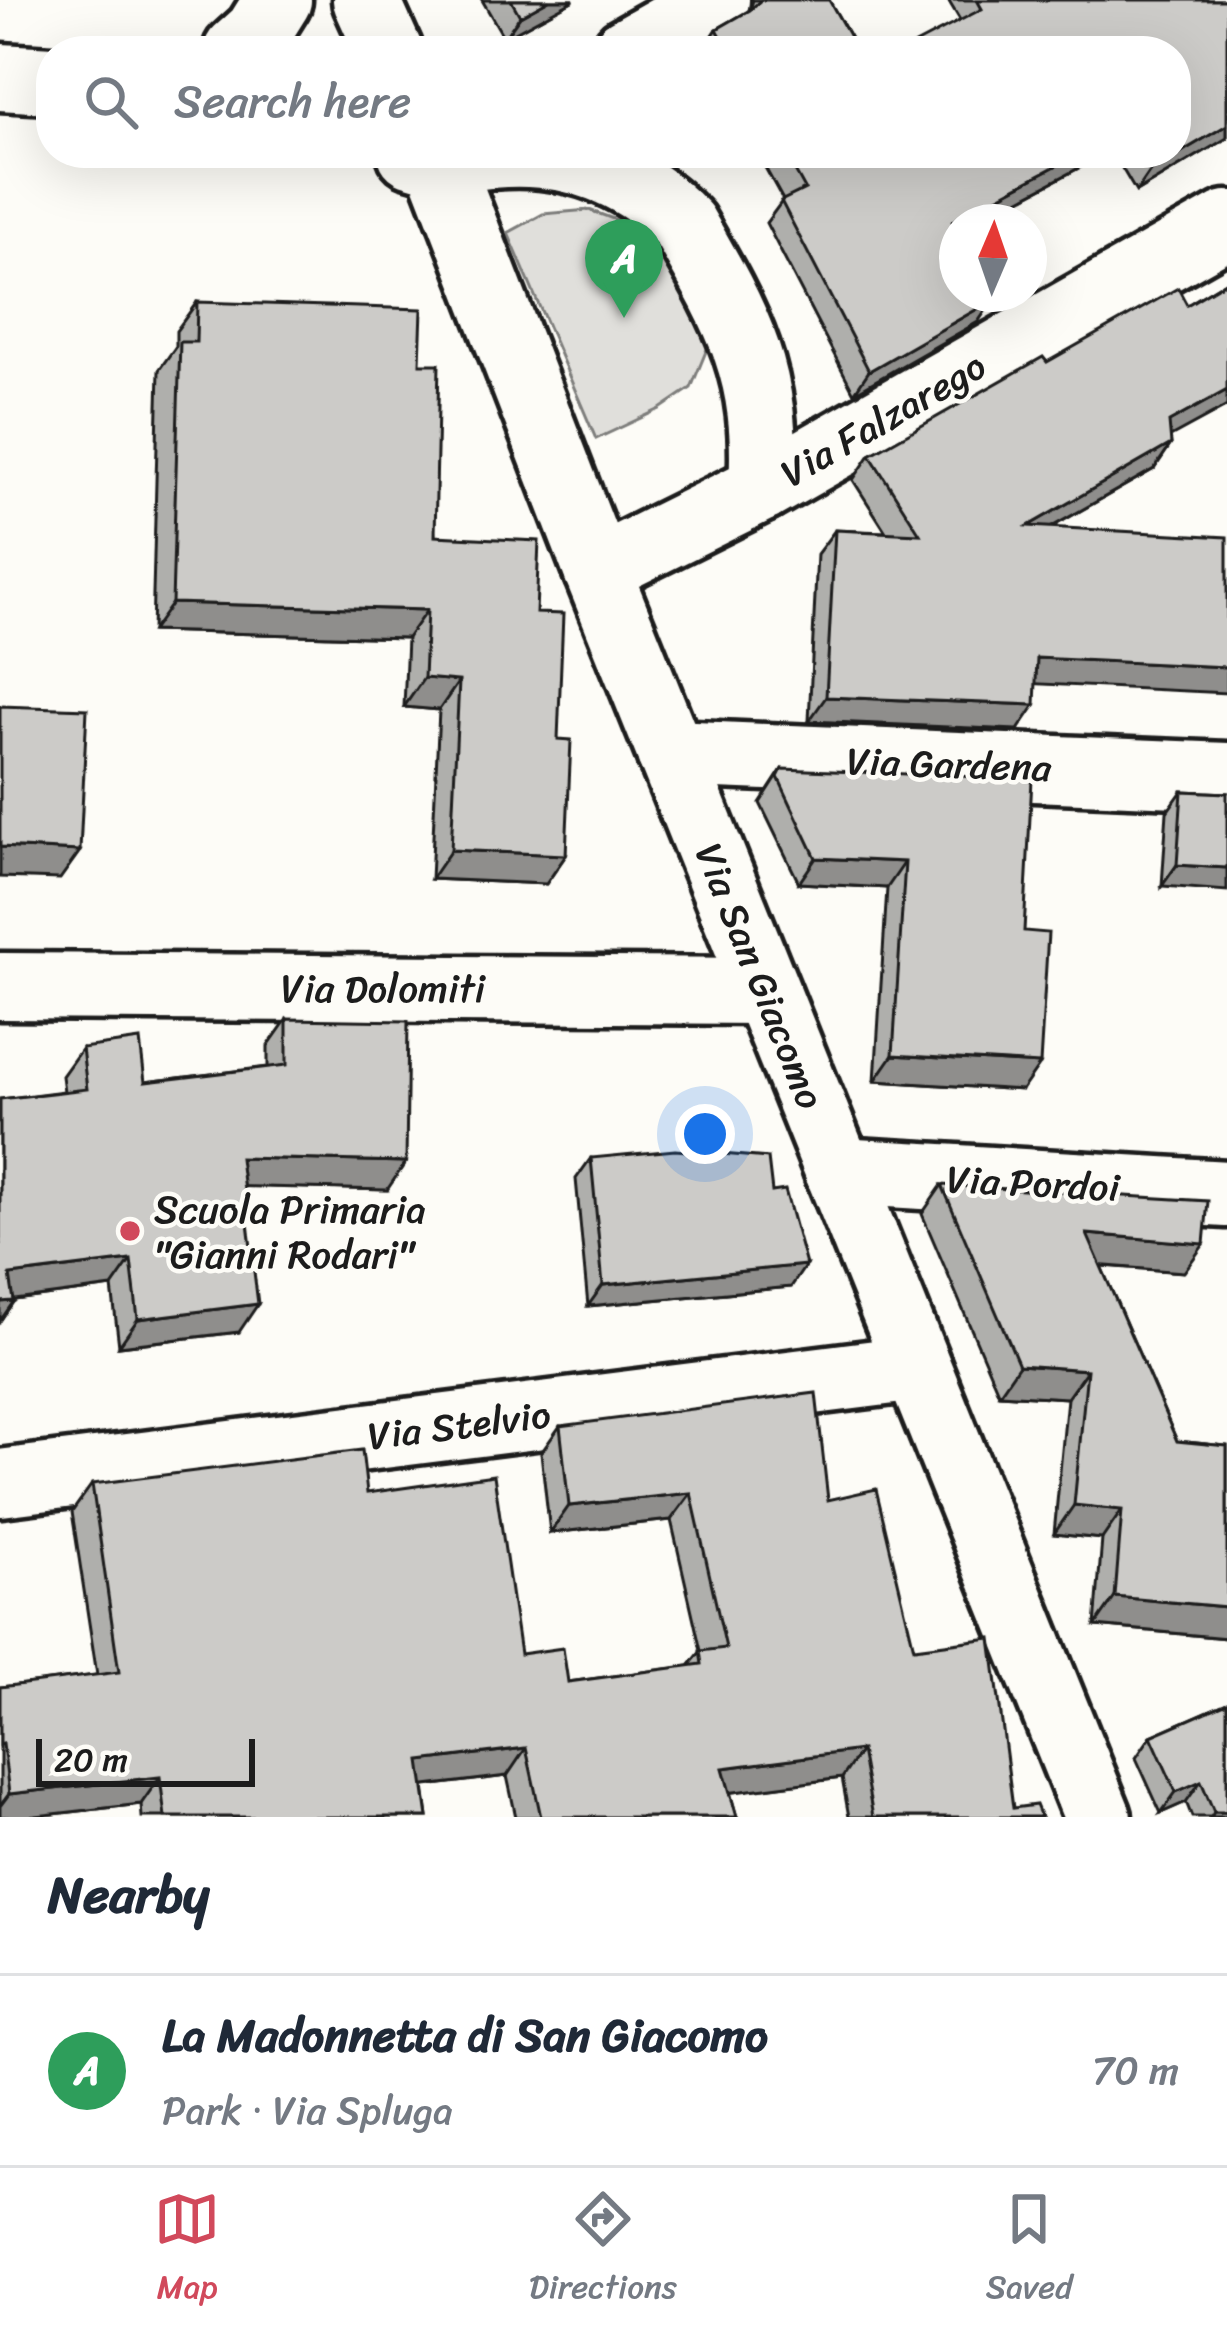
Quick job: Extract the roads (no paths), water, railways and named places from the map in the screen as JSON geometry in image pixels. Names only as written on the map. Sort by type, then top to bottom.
[{"type":"street","points":[[254,36],[278,0]]},
{"type":"street","points":[[366,0],[382,36]]},
{"type":"street","points":[[652,36],[716,0]]},
{"type":"street","points":[[0,77],[36,79]]},
{"type":"street","name":"Via San Giacomo","points":[[441,168],[917,1368],[1083,1816]]},
{"type":"street","points":[[598,168],[634,183],[684,226],[731,309],[753,362],[763,426],[762,488]]},
{"type":"street","name":"Via Falzarego","points":[[597,570],[762,488],[1227,224]]},
{"type":"street","name":"Via Gardena","points":[[670,753],[1227,776]]},
{"type":"street","name":"Via Dolomiti","points":[[0,986],[766,991]]},
{"type":"street","name":"Via Pordoi","points":[[838,1171],[1227,1194]]},
{"type":"street","name":"Via Stelvio","points":[[0,1483],[917,1368]]},
{"type":"place","name":"La Madonnetta di San Giacomo","points":[[624,318]]},
{"type":"place","name":"Scuola Primaria \"Gianni Rodari\"","points":[[130,1231]]}]
